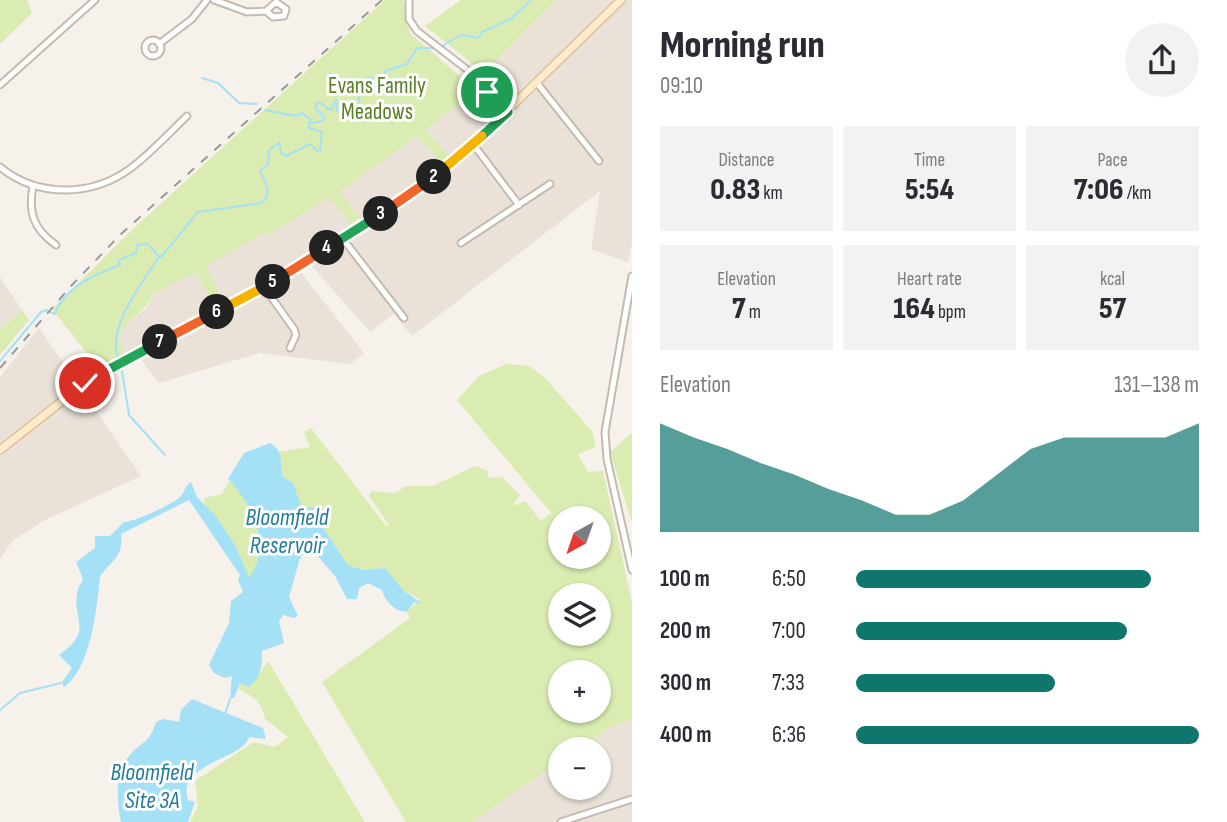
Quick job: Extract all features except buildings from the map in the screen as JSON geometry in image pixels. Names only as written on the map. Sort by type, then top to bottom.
[{"type":"main road","points":[[0,450],[69,394],[120,363],[264,287],[343,239],[421,186],[510,110],[621,0]]},
{"type":"street","points":[[0,85],[95,0]]},
{"type":"street","points":[[159,44],[192,19],[207,0]]},
{"type":"street","points":[[214,0],[247,12],[266,11]]},
{"type":"street","points":[[409,0],[408,13],[412,26],[510,110]]},
{"type":"street","points":[[537,83],[599,161]]},
{"type":"street","points":[[0,167],[33,186],[73,190],[105,183],[131,167],[187,116]]},
{"type":"street","points":[[473,144],[519,205]]},
{"type":"street","points":[[461,243],[550,184]]},
{"type":"street","points":[[33,186],[30,214],[38,229],[56,245]]},
{"type":"street","points":[[343,239],[404,318]]},
{"type":"street","points":[[632,276],[605,426],[607,459],[632,570]]},
{"type":"street","points":[[264,287],[294,329],[296,335],[290,348]]},
{"type":"street","points":[[622,529],[632,527]]},
{"type":"street","points":[[561,822],[632,799]]},
{"type":"shaded area","points":[[556,0],[614,0],[512,101],[484,73]]},
{"type":"shaded area","points":[[626,0],[632,0],[632,244],[628,262],[591,249],[600,191],[412,336],[394,314],[370,332],[311,265],[429,186],[498,128]]},
{"type":"shaded area","points":[[472,87],[500,114],[425,180],[300,260],[125,354],[118,338],[123,327],[147,308],[154,293],[195,272],[192,261],[264,223],[268,235],[361,175]]},
{"type":"shaded area","points":[[299,270],[364,353],[350,364],[259,353],[159,383],[138,356]]},
{"type":"shaded area","points":[[0,277],[22,310],[0,330]]},
{"type":"shaded area","points":[[39,328],[141,476],[45,520],[12,541],[0,559],[0,377]]},
{"type":"shaded area","points":[[632,719],[632,822],[472,822],[548,769],[548,800],[611,800],[611,737],[596,737],[613,726]]},
{"type":"green space","points":[[0,0],[27,0],[32,13],[0,44]]},
{"type":"green space","name":"Evans Family Meadows","points":[[385,0],[403,0],[410,33],[472,87],[460,96],[463,101],[425,130],[446,153],[451,154],[439,164],[436,156],[417,136],[339,192],[358,216],[363,216],[346,227],[349,220],[329,198],[268,235],[266,232],[206,266],[223,301],[214,306],[196,272],[153,294],[145,307],[121,331],[118,338],[125,354],[97,366],[52,309],[133,229]]},
{"type":"green space","points":[[461,0],[556,0],[484,73],[425,26]]},
{"type":"green space","points":[[22,310],[29,320],[0,355],[0,330]]},
{"type":"green space","points":[[506,364],[529,366],[544,377],[592,431],[596,447],[578,454],[588,472],[603,471],[611,506],[548,506],[548,509],[457,400],[479,376]]},
{"type":"green space","points":[[311,428],[386,526],[389,525],[369,496],[371,491],[395,493],[406,486],[433,486],[475,466],[488,471],[488,478],[502,477],[520,495],[512,506],[525,501],[541,521],[548,515],[548,569],[611,569],[611,507],[632,602],[632,719],[613,726],[596,737],[548,737],[548,769],[472,822],[406,822],[322,682],[410,618],[407,612],[420,599],[404,591],[385,568],[362,570],[348,565],[320,523],[321,519],[311,508],[302,508],[293,483],[283,477],[278,452],[310,447],[304,432]]},
{"type":"green space","points":[[632,433],[632,520],[631,520],[610,452]]},
{"type":"green space","points":[[229,481],[250,507],[258,530],[259,564],[249,577],[236,547],[204,503],[204,498],[222,494]]},
{"type":"green space","points":[[268,661],[365,822],[190,822],[198,806],[195,781],[254,742],[275,747],[288,737],[265,719],[256,700],[238,688],[241,683],[251,686]]},
{"type":"water","name":"Bloomfield Reservoir","points":[[270,443],[278,450],[283,477],[293,483],[302,508],[320,507],[323,514],[320,523],[348,565],[362,570],[385,568],[404,591],[423,604],[414,602],[407,612],[398,610],[388,602],[382,590],[368,583],[359,588],[357,599],[347,599],[335,576],[310,547],[300,558],[289,597],[298,616],[294,618],[283,615],[279,621],[284,643],[262,651],[257,678],[249,687],[240,683],[234,698],[230,698],[232,676],[225,678],[214,673],[209,665],[229,623],[231,601],[243,592],[238,580],[240,575],[189,500],[121,534],[119,553],[100,576],[91,636],[81,666],[64,687],[62,682],[72,668],[59,655],[70,646],[79,631],[76,600],[83,579],[76,562],[95,548],[95,536],[110,536],[124,522],[169,504],[180,497],[191,482],[197,497],[216,516],[236,547],[249,577],[259,553],[256,526],[245,500],[228,479],[244,453]]},
{"type":"water","name":"Bloomfield Site 3A","points":[[192,699],[263,728],[266,739],[250,737],[237,750],[197,772],[187,789],[188,800],[195,802],[188,822],[121,822],[118,788],[124,763],[148,738],[156,722],[163,719],[179,722],[181,710]]},
{"type":"waterway","points":[[442,46],[461,35],[478,38],[482,32],[511,19],[531,0]]},
{"type":"waterway","points":[[0,361],[41,312],[46,310],[55,314],[73,289],[120,265],[119,260],[136,253],[137,245],[148,244],[159,257],[162,256],[198,212],[261,203],[268,192],[260,171],[268,164],[269,150],[279,143],[282,154],[286,156],[310,144],[317,151],[320,150],[322,132],[309,128],[309,123],[323,121],[325,118],[316,109],[316,104],[320,102],[332,109],[336,99],[337,110],[349,103],[360,107],[358,92],[368,77],[373,78],[374,88],[383,88],[385,71],[407,64],[417,48],[436,48]]},
{"type":"waterway","points":[[202,78],[218,83],[239,103],[257,104]]},
{"type":"waterway","points":[[265,110],[296,116],[302,113],[311,120]]},
{"type":"waterway","points":[[119,360],[116,348],[121,321],[135,293],[159,257]]},
{"type":"waterway","points":[[121,365],[129,415],[165,455]]},
{"type":"waterway","points":[[0,710],[20,693],[61,683]]},
{"type":"waterway","points":[[225,714],[230,699]]},
{"type":"railway","points":[[0,368],[72,285],[121,234],[382,0]]},
{"type":"route","points":[[85,383],[264,287],[395,205],[456,160],[508,112],[487,92]]}]
